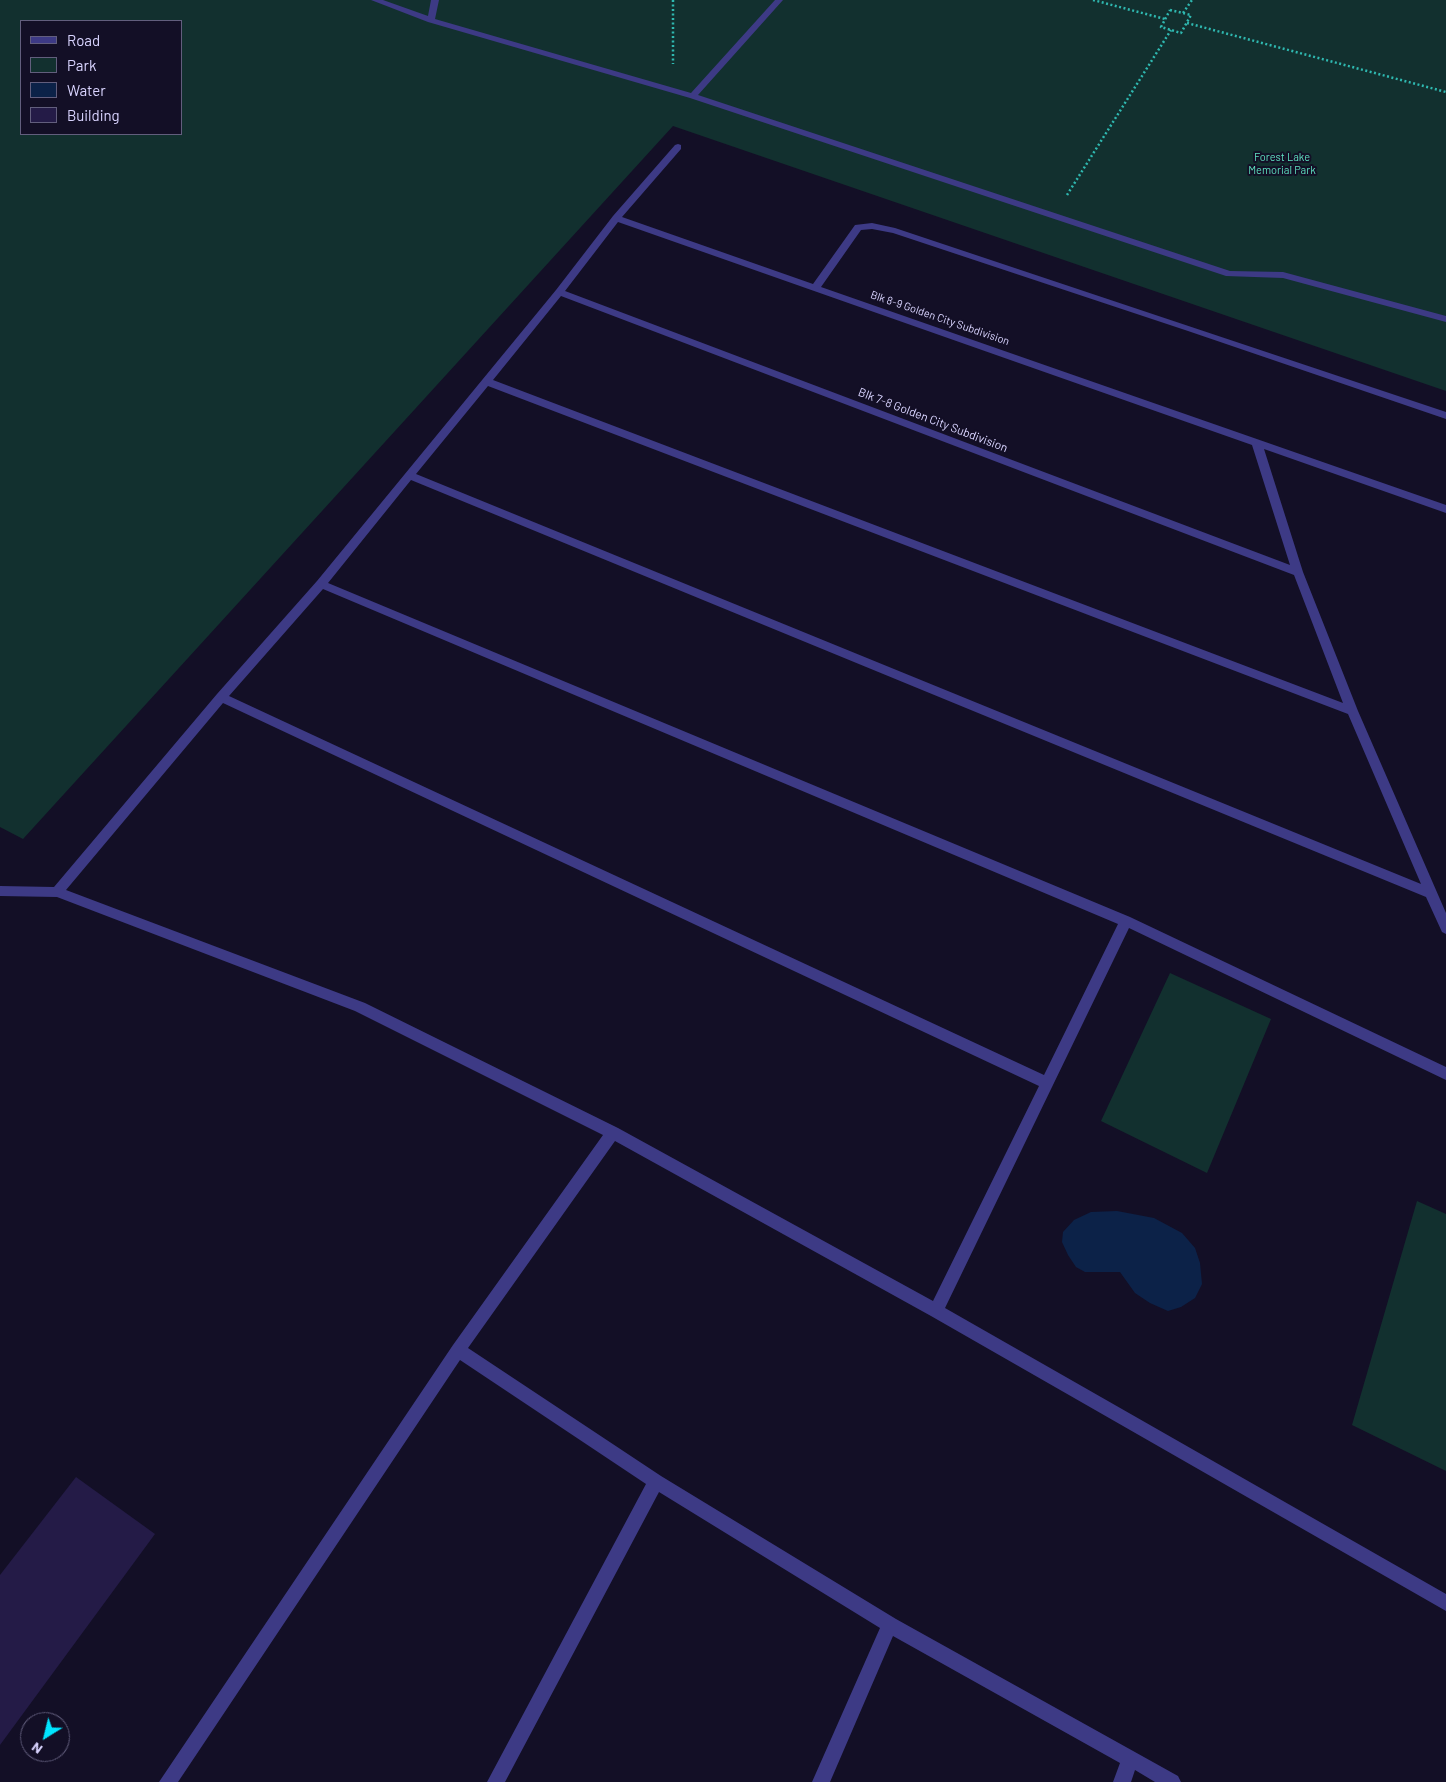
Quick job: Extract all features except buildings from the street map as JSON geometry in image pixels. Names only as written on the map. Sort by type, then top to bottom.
[{"type":"street","points":[[375,0],[431,20],[693,96],[1229,274],[1283,275],[1446,319]]},
{"type":"street","points":[[431,20],[435,0]]},
{"type":"street","points":[[693,96],[779,0]]},
{"type":"street","points":[[57,892],[221,697],[321,584],[560,292],[616,218],[678,147]]},
{"type":"street","name":"Blk 8-9 Golden City Subdivision","points":[[616,218],[1443,508]]},
{"type":"street","points":[[815,288],[858,227],[872,226],[894,231],[1191,329],[1446,416]]},
{"type":"street","name":"Blk 7-8 Golden City Subdivision","points":[[560,292],[1298,572]]},
{"type":"street","points":[[486,381],[1352,710]]},
{"type":"street","points":[[1256,441],[1298,572],[1352,710],[1446,928]]},
{"type":"street","points":[[411,476],[1432,894]]},
{"type":"street","points":[[1443,508],[1446,518]]},
{"type":"street","points":[[321,584],[1126,921],[1446,1074]]},
{"type":"street","points":[[221,697],[1047,1083]]},
{"type":"street","points":[[0,891],[57,892],[360,1007],[613,1133],[936,1311],[1446,1603]]},
{"type":"street","points":[[936,1311],[1126,921]]},
{"type":"street","points":[[168,1782],[458,1350],[613,1133]]},
{"type":"street","points":[[458,1350],[656,1481],[890,1625],[1172,1782]]},
{"type":"street","points":[[496,1782],[656,1481]]},
{"type":"street","points":[[821,1782],[890,1625]]},
{"type":"street","points":[[1122,1782],[1130,1759]]},
{"type":"path","points":[[673,0],[674,90]]},
{"type":"path","points":[[1093,0],[1165,19]]},
{"type":"path","points":[[1183,13],[1192,0]]},
{"type":"path","points":[[1170,10],[1191,15],[1181,33],[1161,28],[1165,19],[1170,10]]},
{"type":"path","points":[[1187,23],[1446,92]]},
{"type":"path","points":[[1053,217],[1171,30]]},
{"type":"green space","name":"Forest Lake Memorial Park","points":[[0,0],[1446,0],[1446,391],[673,126],[23,839],[0,827]]},
{"type":"green space","points":[[1170,973],[1271,1019],[1207,1173],[1101,1121]]},
{"type":"green space","points":[[1417,1201],[1446,1214],[1446,1471],[1352,1425]]},
{"type":"water","points":[[1117,1211],[1154,1218],[1182,1233],[1195,1248],[1200,1263],[1202,1284],[1195,1298],[1181,1307],[1168,1311],[1150,1303],[1135,1293],[1120,1272],[1085,1272],[1076,1267],[1062,1242],[1063,1232],[1074,1220],[1091,1212]]}]
